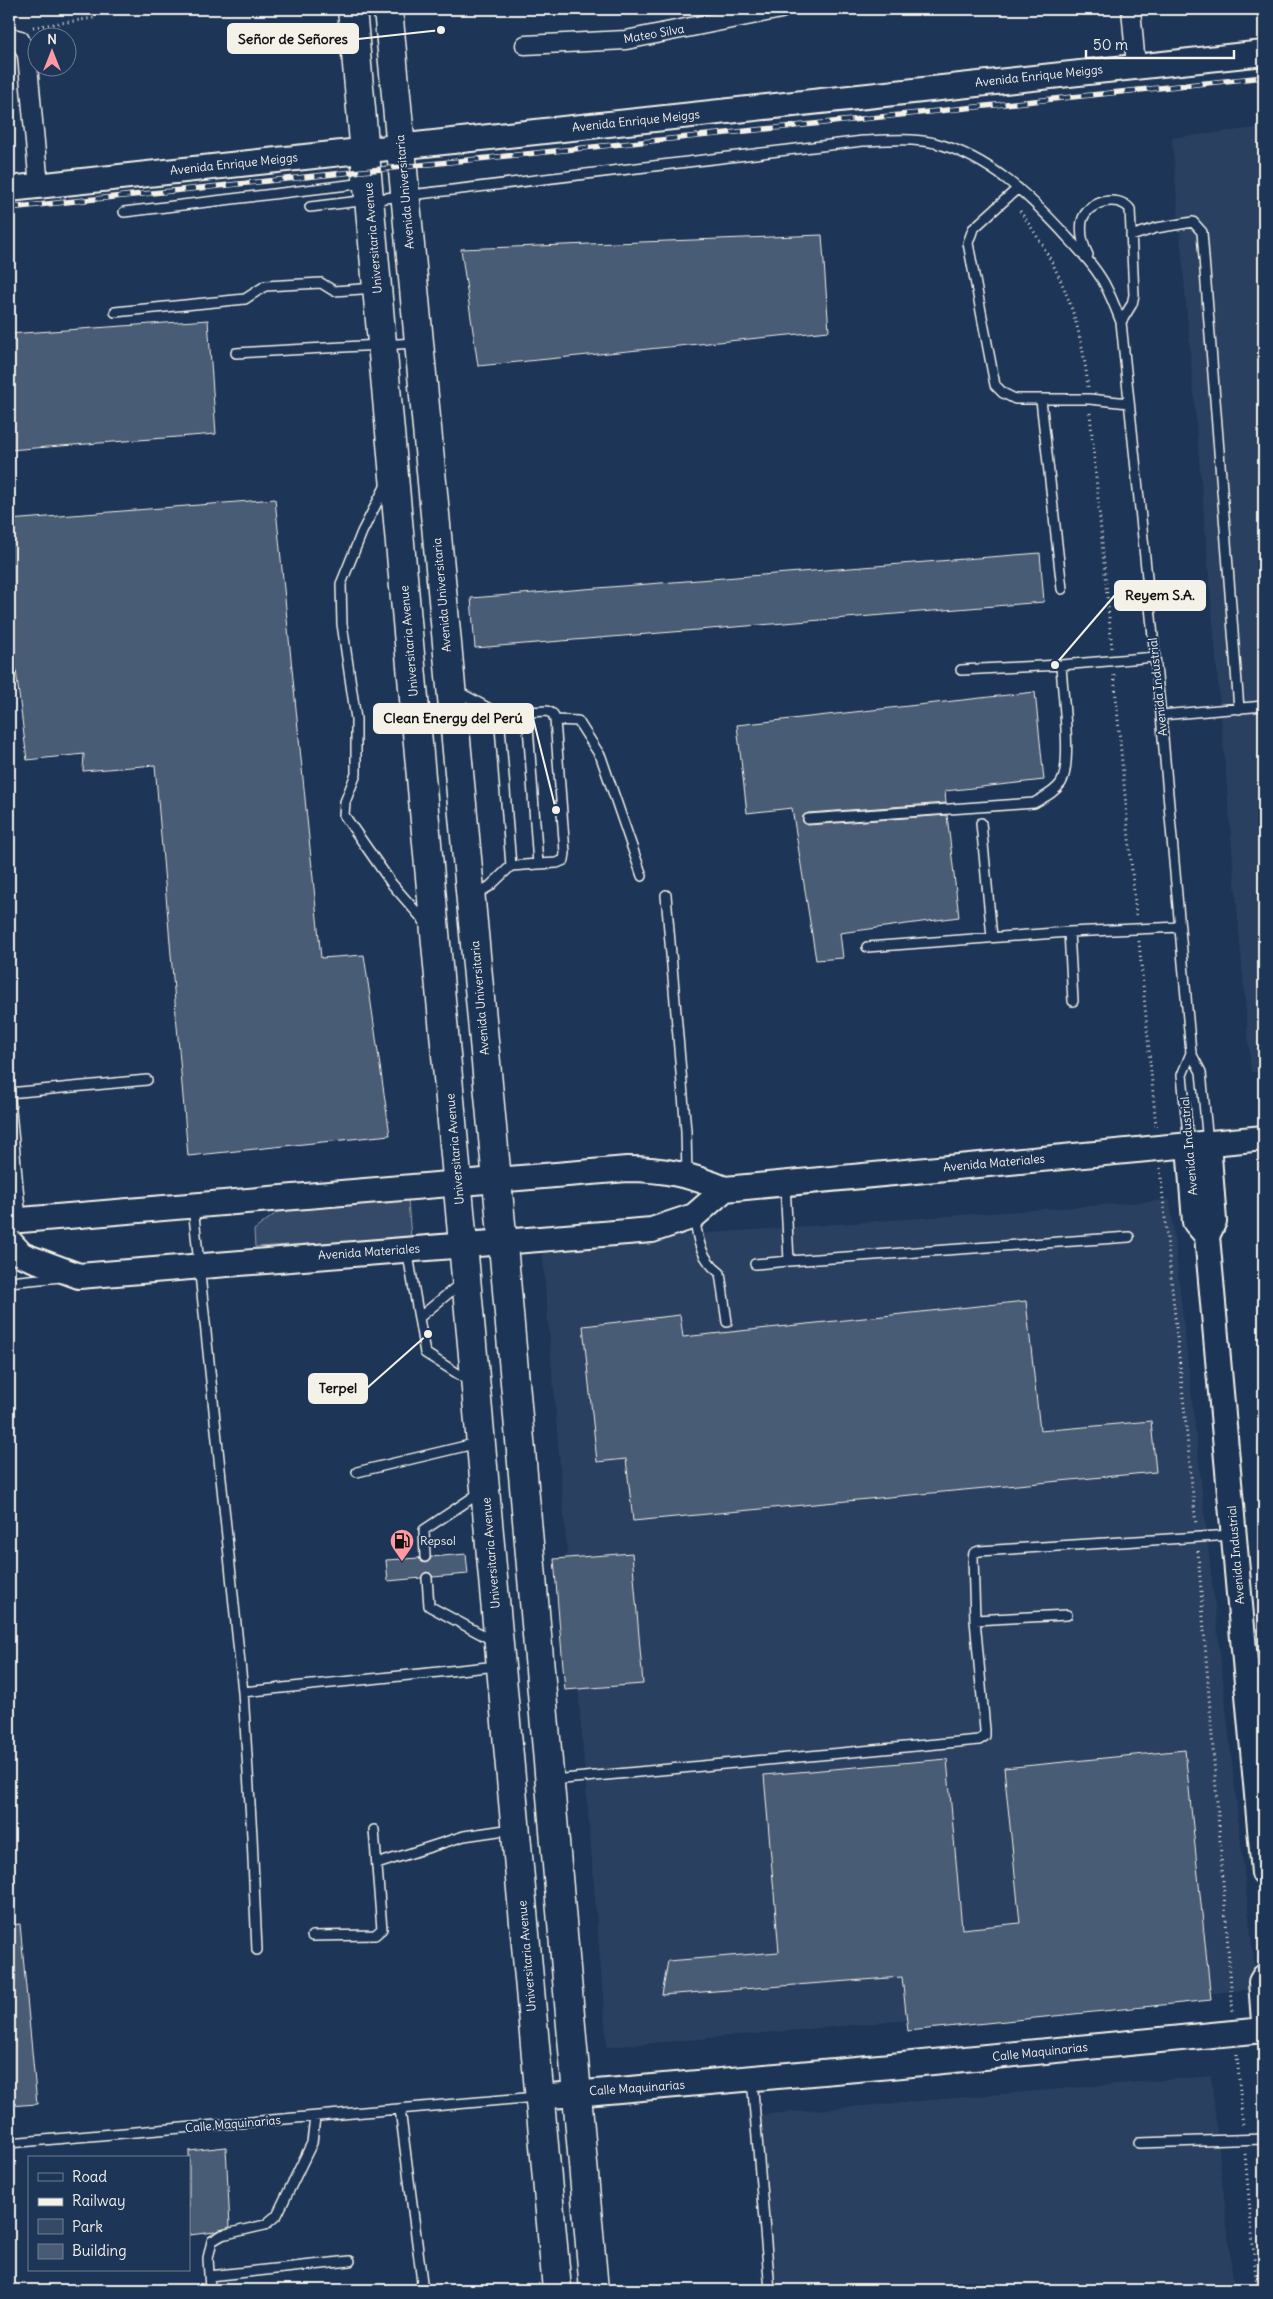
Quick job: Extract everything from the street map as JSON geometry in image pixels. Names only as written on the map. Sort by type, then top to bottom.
[{"type":"main road","name":"Universitaria Avenue","points":[[352,9],[557,2290]]},
{"type":"main road","name":"Avenida Universitaria","points":[[388,9],[497,1181]]},
{"type":"main road","points":[[433,900],[470,898]]},
{"type":"main road","points":[[497,1181],[594,2290]]},
{"type":"main road","points":[[513,1796],[551,1787]]},
{"type":"street","name":"Mateo Silva","points":[[525,45],[578,44],[626,40],[781,9]]},
{"type":"street","points":[[1131,9],[1136,66]]},
{"type":"street","points":[[14,39],[27,55],[40,186]]},
{"type":"street","name":"Avenida Enrique Meiggs","points":[[9,189],[1264,53]]},
{"type":"street","name":"Avenida Materiales","points":[[15,1220],[627,1169],[655,1169],[687,1176],[725,1188],[1264,1138]]},
{"type":"street","name":"Avenida Industrial","points":[[1198,1144],[1214,1221],[1207,1236],[1234,1535],[1259,1757],[1264,1873]]},
{"type":"street","name":"Avenida Materiales","points":[[9,1241],[22,1255],[79,1276],[652,1230],[694,1216],[725,1188]]},
{"type":"street","points":[[1264,1977],[1261,1982],[1264,2021]]},
{"type":"street","name":"Calle Maquinarias","points":[[540,2097],[1264,2030]]},
{"type":"lane","points":[[124,212],[369,191],[406,195],[863,141],[903,140],[934,143],[963,153],[1004,176],[1047,216],[1092,265]]},
{"type":"lane","points":[[1018,188],[973,229],[968,243],[995,385],[1003,393],[1015,399],[1089,399],[1129,403]]},
{"type":"lane","points":[[310,207],[369,191]]},
{"type":"lane","points":[[1092,265],[1084,246],[1081,232],[1082,220],[1087,211],[1094,205],[1116,200],[1125,203],[1130,209],[1134,295],[1132,304],[1120,322]]},
{"type":"lane","points":[[1132,236],[1156,228],[1193,222],[1202,232],[1239,709]]},
{"type":"lane","name":"Avenida Industrial","points":[[1092,265],[1113,301],[1120,322],[1161,715],[1191,1052],[1202,1072],[1198,1144]]},
{"type":"lane","points":[[115,312],[245,299],[265,286],[321,283],[334,290],[378,288]]},
{"type":"lane","points":[[236,353],[419,343]]},
{"type":"lane","points":[[1041,400],[1062,589]]},
{"type":"lane","points":[[394,471],[362,532],[341,584],[342,624],[356,718],[356,774],[346,802],[344,815],[392,884],[436,935]]},
{"type":"lane","points":[[961,670],[1061,665],[1155,656]]},
{"type":"lane","points":[[808,819],[1034,803],[1052,793],[1062,782],[1067,762],[1061,665]]},
{"type":"lane","points":[[451,688],[499,714],[547,711],[553,714],[555,720],[564,860],[557,863],[511,866],[490,886],[470,898]]},
{"type":"lane","points":[[1161,715],[1264,706]]},
{"type":"lane","points":[[526,712],[538,864]]},
{"type":"lane","points":[[499,714],[511,866]]},
{"type":"lane","points":[[555,720],[578,722],[601,757],[642,876]]},
{"type":"lane","points":[[981,823],[992,937]]},
{"type":"lane","points":[[666,895],[686,1131],[687,1176]]},
{"type":"lane","points":[[867,947],[1068,932],[1180,927]]},
{"type":"lane","points":[[1068,932],[1073,1001]]},
{"type":"lane","name":"Avenida Industrial","points":[[1191,1052],[1182,1075],[1198,1144]]},
{"type":"lane","points":[[9,1093],[147,1080]]},
{"type":"lane","points":[[9,1088],[15,1220]]},
{"type":"lane","points":[[785,1183],[788,1261]]},
{"type":"lane","points":[[193,1206],[243,1692],[252,1836],[256,1950]]},
{"type":"lane","points":[[694,1216],[701,1251],[706,1261],[720,1273],[727,1322]]},
{"type":"lane","points":[[755,1264],[1129,1237]]},
{"type":"lane","points":[[408,1249],[425,1353],[476,1385]]},
{"type":"lane","points":[[9,1282],[79,1276]]},
{"type":"lane","points":[[420,1317],[466,1279]]},
{"type":"lane","points":[[357,1472],[460,1445],[481,1442]]},
{"type":"lane","points":[[425,1557],[424,1530],[485,1489]]},
{"type":"lane","points":[[551,1787],[979,1740],[985,1736],[985,1730],[975,1620],[972,1558],[974,1553],[979,1551],[1234,1535]]},
{"type":"lane","points":[[427,1578],[429,1606],[500,1655]]},
{"type":"lane","points":[[975,1620],[1067,1615]]},
{"type":"lane","points":[[243,1692],[500,1655]]},
{"type":"lane","points":[[377,1864],[464,1836],[516,1828]]},
{"type":"lane","points":[[312,1936],[379,1933],[382,1929],[374,1830]]},
{"type":"lane","points":[[752,2078],[770,2290]]},
{"type":"lane","name":"Calle Maquinarias","points":[[9,2143],[540,2097]]},
{"type":"lane","points":[[400,2109],[423,2290]]},
{"type":"lane","points":[[210,2290],[208,2258],[212,2241],[222,2235],[265,2226],[277,2215],[312,2143],[315,2116]]},
{"type":"lane","points":[[1139,2143],[1264,2138]]},
{"type":"lane","points":[[209,2276],[350,2261]]},
{"type":"path","points":[[14,39],[24,28],[94,18]]},
{"type":"shaded area","points":[[1264,127],[1264,1071],[1251,1072],[1172,138]]},
{"type":"shaded area","points":[[1170,1200],[1257,1989],[607,2047],[542,1245]]},
{"type":"shaded area","points":[[1211,2076],[1234,2290],[777,2290],[747,2116]]},
{"type":"green space","points":[[408,1200],[411,1238],[255,1247],[254,1230],[280,1210]]},
{"type":"building","points":[[822,235],[829,331],[478,366],[461,249]]},
{"type":"building","points":[[208,320],[216,434],[9,450],[9,334]]},
{"type":"building","points":[[275,499],[321,958],[364,955],[390,1135],[188,1156],[155,765],[83,771],[84,754],[27,760],[9,613],[9,520]]},
{"type":"building","points":[[1040,553],[1044,602],[475,648],[471,598]]},
{"type":"building","points":[[1035,692],[1044,780],[945,791],[946,803],[808,813],[803,816],[803,822],[808,825],[947,815],[959,917],[840,933],[843,958],[816,960],[792,808],[747,813],[737,725]]},
{"type":"building","points":[[1026,1301],[1040,1431],[1151,1421],[1156,1472],[633,1521],[626,1459],[597,1462],[583,1326],[680,1315],[683,1337]]},
{"type":"building","points":[[632,1553],[643,1684],[565,1690],[554,1559]]},
{"type":"building","points":[[466,1554],[468,1574],[433,1577],[430,1573],[426,1572],[421,1578],[388,1581],[386,1560],[419,1558],[422,1562],[426,1563],[431,1557]]},
{"type":"building","points":[[1185,1750],[1211,2000],[908,2031],[902,1977],[662,1995],[668,1961],[779,1952],[764,1775],[947,1759],[962,1929],[1020,1923],[1004,1768]]},
{"type":"building","points":[[20,1924],[37,2104],[9,2106],[9,1925]]},
{"type":"building","points":[[226,2147],[230,2227],[215,2232],[190,2235],[189,2151]]},
{"type":"railway","points":[[9,208],[1264,77]]},
{"type":"place","name":"Señor de Señores","points":[[441,30]]},
{"type":"place","name":"Reyem S.A.","points":[[1055,665]]},
{"type":"place","name":"Clean Energy del Perú","points":[[556,810]]},
{"type":"place","name":"Terpel","points":[[428,1334]]},
{"type":"place","name":"Repsol","points":[[402,1562]]}]
